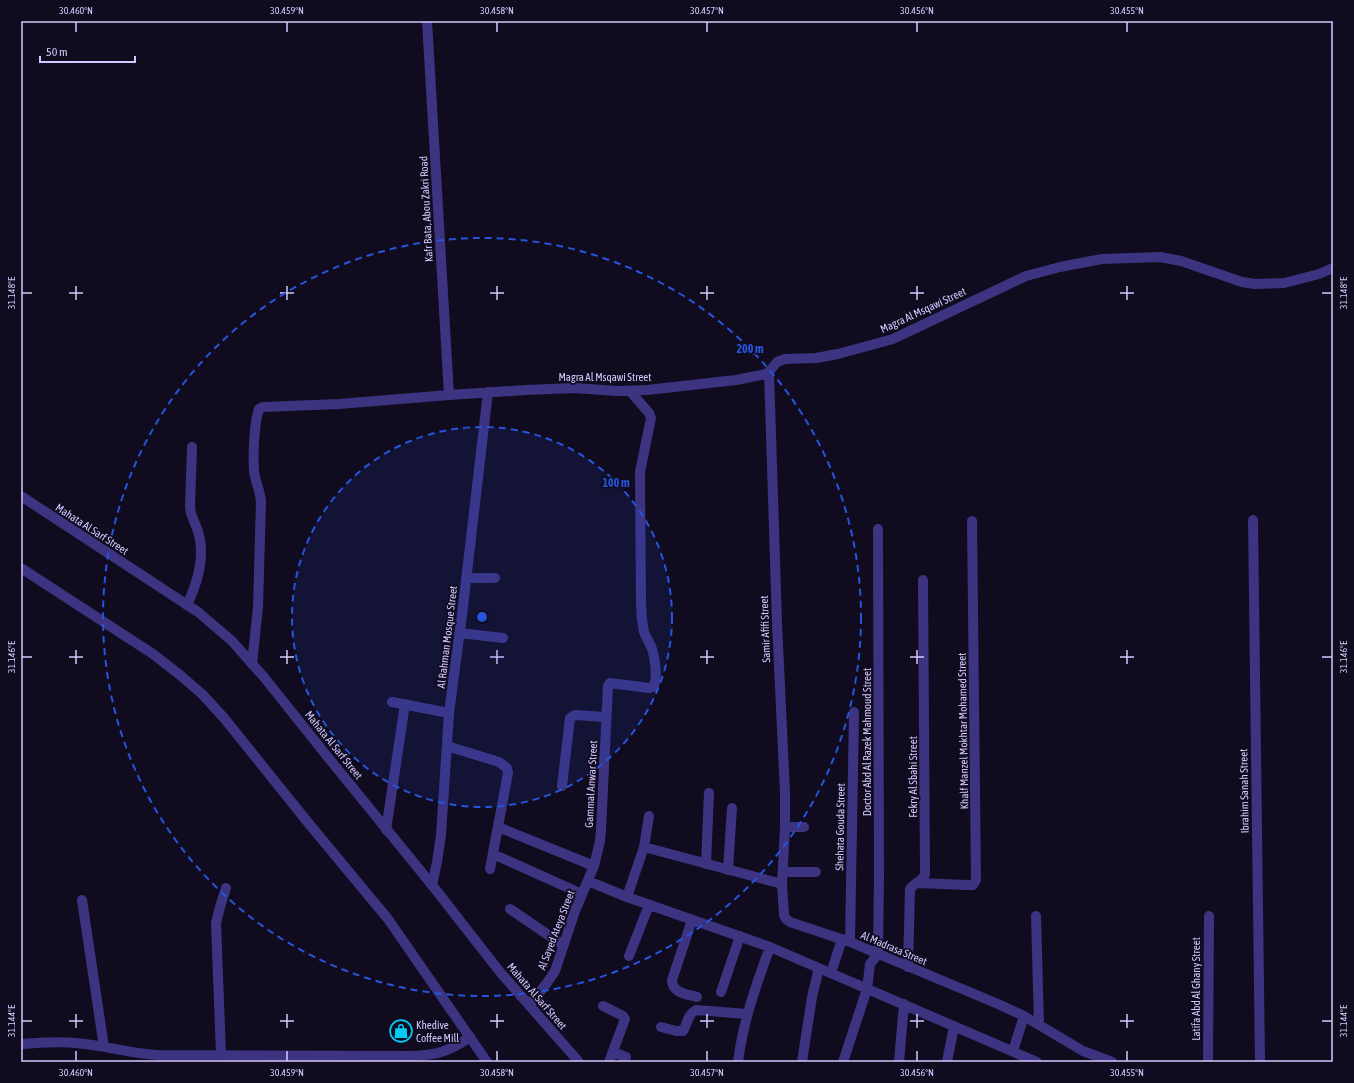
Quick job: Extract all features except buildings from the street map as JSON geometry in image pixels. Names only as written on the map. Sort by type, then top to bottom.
[{"type":"street","name":"Kafr Bata, Abou Zakri Road","points":[[427,21],[449,395]]},
{"type":"street","name":"Magra Al Msqawi Street","points":[[252,664],[258,607],[261,501],[254,472],[256,420],[259,409],[263,407],[278,405],[339,404],[488,392],[574,388],[630,391],[667,389],[736,380],[769,372],[778,362],[785,359],[816,358],[838,354],[893,339],[907,334],[1026,276],[1060,267],[1102,259],[1160,257],[1181,261],[1242,282],[1255,284],[1271,284],[1296,280],[1319,274],[1333,268]]},
{"type":"street","name":"Samir Afifi Street","points":[[769,372],[777,623],[785,793],[782,884]]},
{"type":"street","name":"Gammal Anwar Street","points":[[588,881],[594,866],[600,841],[608,686],[610,683],[650,688],[654,687],[656,683],[655,664],[642,621],[641,603],[640,472],[651,418],[649,413],[630,391]]},
{"type":"street","name":"Al Rahman Mosque Street","points":[[432,884],[442,835],[449,713],[460,633],[488,392]]},
{"type":"street","points":[[187,605],[194,592],[201,559],[199,535],[190,514],[192,447]]},
{"type":"street","name":"Mahata Al Sarf Street","points":[[21,496],[187,605],[232,641],[264,676],[386,830],[432,884],[500,972],[579,1062]]},
{"type":"street","name":"Ibrahim Sanah Street","points":[[1253,520],[1260,1062]]},
{"type":"street","name":"Khalf Manzel Mokhtar Mohamed Street","points":[[917,882],[970,885],[975,883],[977,877],[972,521]]},
{"type":"street","name":"Doctor Abd Al Razek Mahmoud Street","points":[[878,529],[878,954]]},
{"type":"street","points":[[21,568],[153,654],[202,694],[224,718],[388,919],[487,1062]]},
{"type":"street","points":[[466,578],[495,578]]},
{"type":"street","name":"Fekry Al Sbahi Street","points":[[908,967],[910,889],[912,885],[922,880],[925,874],[923,580]]},
{"type":"street","points":[[460,633],[503,638]]},
{"type":"street","points":[[392,702],[449,713]]},
{"type":"street","points":[[386,830],[405,704]]},
{"type":"street","name":"Shehata Gouda Street","points":[[831,973],[846,941],[854,712]]},
{"type":"street","points":[[562,786],[570,718],[575,715],[606,717]]},
{"type":"street","points":[[447,746],[499,762],[507,768],[508,773],[490,869]]},
{"type":"street","points":[[706,864],[708,794]]},
{"type":"street","points":[[728,870],[732,808]]},
{"type":"street","points":[[627,897],[644,847],[649,816]]},
{"type":"street","points":[[498,827],[594,866]]},
{"type":"street","points":[[785,827],[804,827]]},
{"type":"street","points":[[644,847],[782,884]]},
{"type":"street","points":[[492,854],[582,894]]},
{"type":"street","points":[[783,872],[816,872]]},
{"type":"street","points":[[588,881],[627,897],[770,947],[1013,1051],[1026,1060],[1037,1062]]},
{"type":"street","name":"Al Sayed Ateya Street","points":[[529,1005],[547,983],[554,971],[588,881]]},
{"type":"street","name":"Al Madrasa Street","points":[[782,884],[782,910],[786,919],[790,922],[846,941],[1024,1016],[1083,1050],[1112,1062]]},
{"type":"street","points":[[221,1054],[216,924],[226,888]]},
{"type":"street","points":[[82,900],[104,1047]]},
{"type":"street","points":[[629,956],[650,905]]},
{"type":"street","points":[[510,908],[563,946]]},
{"type":"street","points":[[1036,916],[1039,1024]]},
{"type":"street","name":"Latifa Abd Al Ghany Street","points":[[1208,1062],[1209,916]]},
{"type":"street","points":[[692,920],[672,984],[677,991],[697,997]]},
{"type":"street","points":[[721,992],[740,936]]},
{"type":"street","points":[[738,1062],[740,1046],[752,995],[770,947]]},
{"type":"street","points":[[843,1062],[867,989],[870,964],[878,954]]},
{"type":"street","points":[[802,1062],[812,997],[819,968]]},
{"type":"street","points":[[899,1062],[904,1004]]},
{"type":"street","points":[[604,1006],[623,1016],[624,1022],[609,1062]]},
{"type":"street","points":[[661,1027],[680,1032],[685,1028],[691,1012],[696,1010],[747,1014]]},
{"type":"street","points":[[1013,1051],[1024,1016]]},
{"type":"street","points":[[947,1062],[954,1026]]},
{"type":"street","points":[[21,1044],[58,1041],[75,1042],[147,1054],[426,1055],[440,1054],[450,1050],[470,1037]]},
{"type":"street","points":[[612,1052],[626,1057]]},
{"type":"place","name":"Khedive Coffee Mill","points":[[401,1031]]}]
